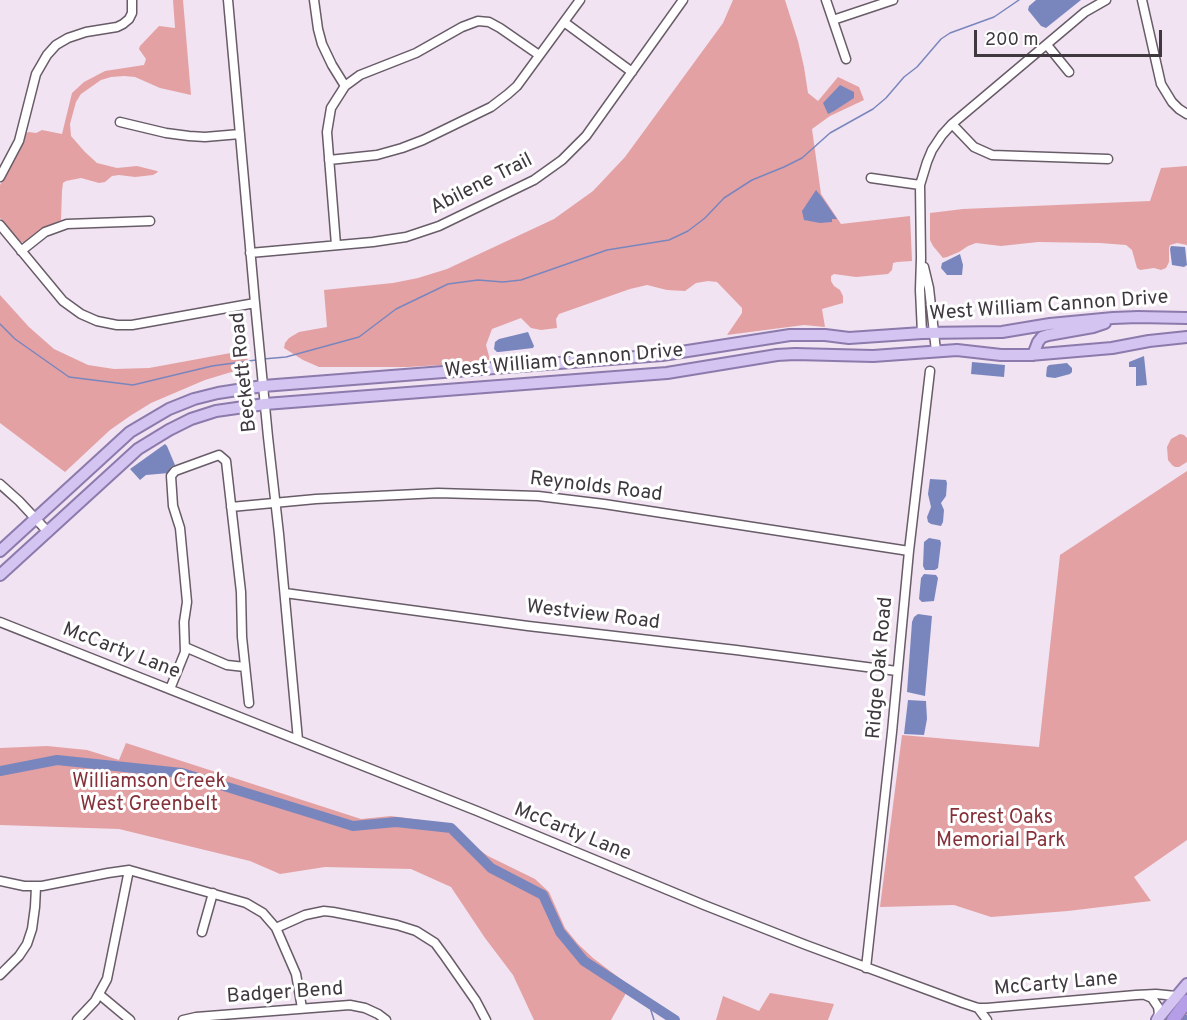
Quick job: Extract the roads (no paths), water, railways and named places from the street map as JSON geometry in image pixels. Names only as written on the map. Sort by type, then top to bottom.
[{"type":"highway","points":[[1173,1020],[1183,1000]]},
{"type":"highway","points":[[1183,1020],[1187,1016]]},
{"type":"main road","name":"West William Cannon Drive","points":[[0,551],[123,438],[169,409],[194,399],[227,391],[264,386],[662,355],[790,335],[849,338],[922,333],[1002,332],[1050,324],[1113,318],[1187,318]]},
{"type":"main road","points":[[1033,355],[1042,337],[1093,327],[1113,318]]},
{"type":"main road","name":"West William Cannon Drive","points":[[0,575],[125,460],[153,438],[191,419],[216,411],[265,404],[667,373],[795,354],[865,356],[957,350],[1001,355],[1033,355],[1112,348],[1187,337]]},
{"type":"main road","points":[[1156,1020],[1183,1000],[1187,984]]},
{"type":"street","points":[[0,177],[19,141],[36,74],[47,55],[56,45],[68,38],[123,24],[132,13],[132,0]]},
{"type":"street","name":"Beckett Road","points":[[228,0],[250,254],[298,740]]},
{"type":"street","points":[[314,0],[322,44],[345,86]]},
{"type":"street","points":[[329,160],[376,155],[402,148],[491,107],[517,86],[580,0]]},
{"type":"street","name":"Abilene Trail","points":[[250,254],[395,239],[418,234],[534,180],[562,160],[593,126],[683,0]]},
{"type":"street","points":[[826,0],[846,59]]},
{"type":"street","points":[[833,20],[893,0]]},
{"type":"street","points":[[922,333],[920,184],[932,150],[952,124],[1085,12],[1106,0]]},
{"type":"street","points":[[1142,0],[1161,84],[1172,102],[1187,114]]},
{"type":"street","points":[[336,245],[327,132],[328,116],[345,86],[360,75],[416,53],[462,27],[478,21],[489,22],[500,28],[539,56]]},
{"type":"street","points":[[564,22],[632,72]]},
{"type":"street","points":[[1047,45],[1069,72]]},
{"type":"street","points":[[120,122],[189,136],[240,134]]},
{"type":"street","points":[[952,124],[974,147],[992,155],[1108,159]]},
{"type":"street","points":[[871,178],[920,184]]},
{"type":"street","points":[[21,250],[45,232],[67,224],[150,221]]},
{"type":"street","points":[[0,225],[57,296],[68,306],[97,321],[107,324],[140,324],[255,303]]},
{"type":"street","points":[[921,258],[929,288],[936,351]]},
{"type":"street","name":"Ridge Oak Road","points":[[866,968],[930,371]]},
{"type":"street","points":[[167,688],[178,658],[185,647],[184,622],[187,602],[180,528],[173,506],[171,480],[175,471],[216,455],[222,456],[226,460],[232,509],[249,703]]},
{"type":"street","points":[[0,484],[48,532]]},
{"type":"street","name":"Reynolds Road","points":[[232,509],[275,502],[438,493],[538,496],[909,551]]},
{"type":"street","name":"Westview Road","points":[[285,592],[528,626],[724,648],[897,671]]},
{"type":"street","name":"McCarty Lane","points":[[0,622],[866,968],[978,1008],[1145,995],[1183,1000]]},
{"type":"street","points":[[185,647],[227,665],[245,667]]},
{"type":"street","points":[[77,1020],[100,995],[110,969],[129,870]]},
{"type":"street","points":[[0,881],[36,887],[129,870],[255,906],[276,928],[296,974],[302,1008]]},
{"type":"street","points":[[0,975],[19,956],[27,944],[32,930],[36,887]]},
{"type":"street","points":[[202,932],[213,894]]},
{"type":"street","points":[[276,928],[305,915],[324,911],[397,925],[416,931],[435,944],[476,1001],[486,1020]]},
{"type":"street","points":[[100,995],[130,1020]]},
{"type":"street","name":"McCarty Lane","points":[[1145,995],[1152,999],[1158,1007],[1156,1020]]},
{"type":"street","name":"Badger Bend","points":[[183,1020],[196,1017],[350,1005],[365,1008],[386,1020]]},
{"type":"street","points":[[978,1008],[986,1020]]},
{"type":"water","points":[[1036,0],[1081,0],[1046,28],[1041,26],[1028,10]]},
{"type":"water","points":[[840,85],[854,92],[854,98],[828,114],[823,103]]},
{"type":"water","points":[[816,190],[837,219],[820,223],[804,220],[802,211]]},
{"type":"water","points":[[1171,246],[1185,247],[1187,265],[1184,267],[1172,265]]},
{"type":"water","points":[[960,254],[963,265],[962,275],[947,275],[941,268],[942,263]]},
{"type":"water","points":[[528,332],[533,348],[499,352],[494,349],[495,342],[499,339]]},
{"type":"water","points":[[1144,356],[1147,385],[1136,386],[1136,367],[1129,367],[1129,362]]},
{"type":"water","points":[[972,362],[1005,365],[1004,377],[971,374]]},
{"type":"water","points":[[1067,363],[1072,368],[1070,374],[1055,378],[1046,376],[1049,365]]},
{"type":"water","points":[[165,444],[175,465],[171,467],[169,473],[146,475],[140,480],[130,469]]},
{"type":"water","points":[[930,479],[946,480],[947,483],[946,496],[941,503],[944,510],[941,526],[928,522],[927,517],[931,507],[928,494]]},
{"type":"water","points":[[929,538],[940,540],[941,543],[938,568],[935,570],[925,570],[923,566],[924,542]]},
{"type":"water","points":[[924,574],[936,575],[938,578],[934,601],[922,602],[919,599],[921,578]]},
{"type":"water","points":[[918,614],[932,616],[925,696],[907,692],[912,622]]},
{"type":"water","points":[[908,700],[926,701],[927,719],[924,735],[904,734]]},
{"type":"waterway","points":[[263,359],[286,357],[359,337],[396,309],[448,284],[478,280],[503,282],[521,280],[607,250],[669,240],[688,231],[705,218],[724,198],[752,180],[802,158],[830,133],[873,109],[917,67],[941,39],[950,33],[994,17],[1019,0]]},
{"type":"waterway","points":[[0,324],[15,339],[69,377],[133,385],[212,366],[256,360]]},
{"type":"waterway","points":[[0,771],[57,760],[182,773],[353,826],[396,822],[451,828],[491,868],[543,895],[560,932],[584,961],[675,1020]]},
{"type":"waterway","points":[[649,1004],[654,1020]]},
{"type":"park label","name":"Williamson Creek West Greenbelt","points":[[149,794]]},
{"type":"park label","name":"Forest Oaks Memorial Park","points":[[1001,830]]}]
